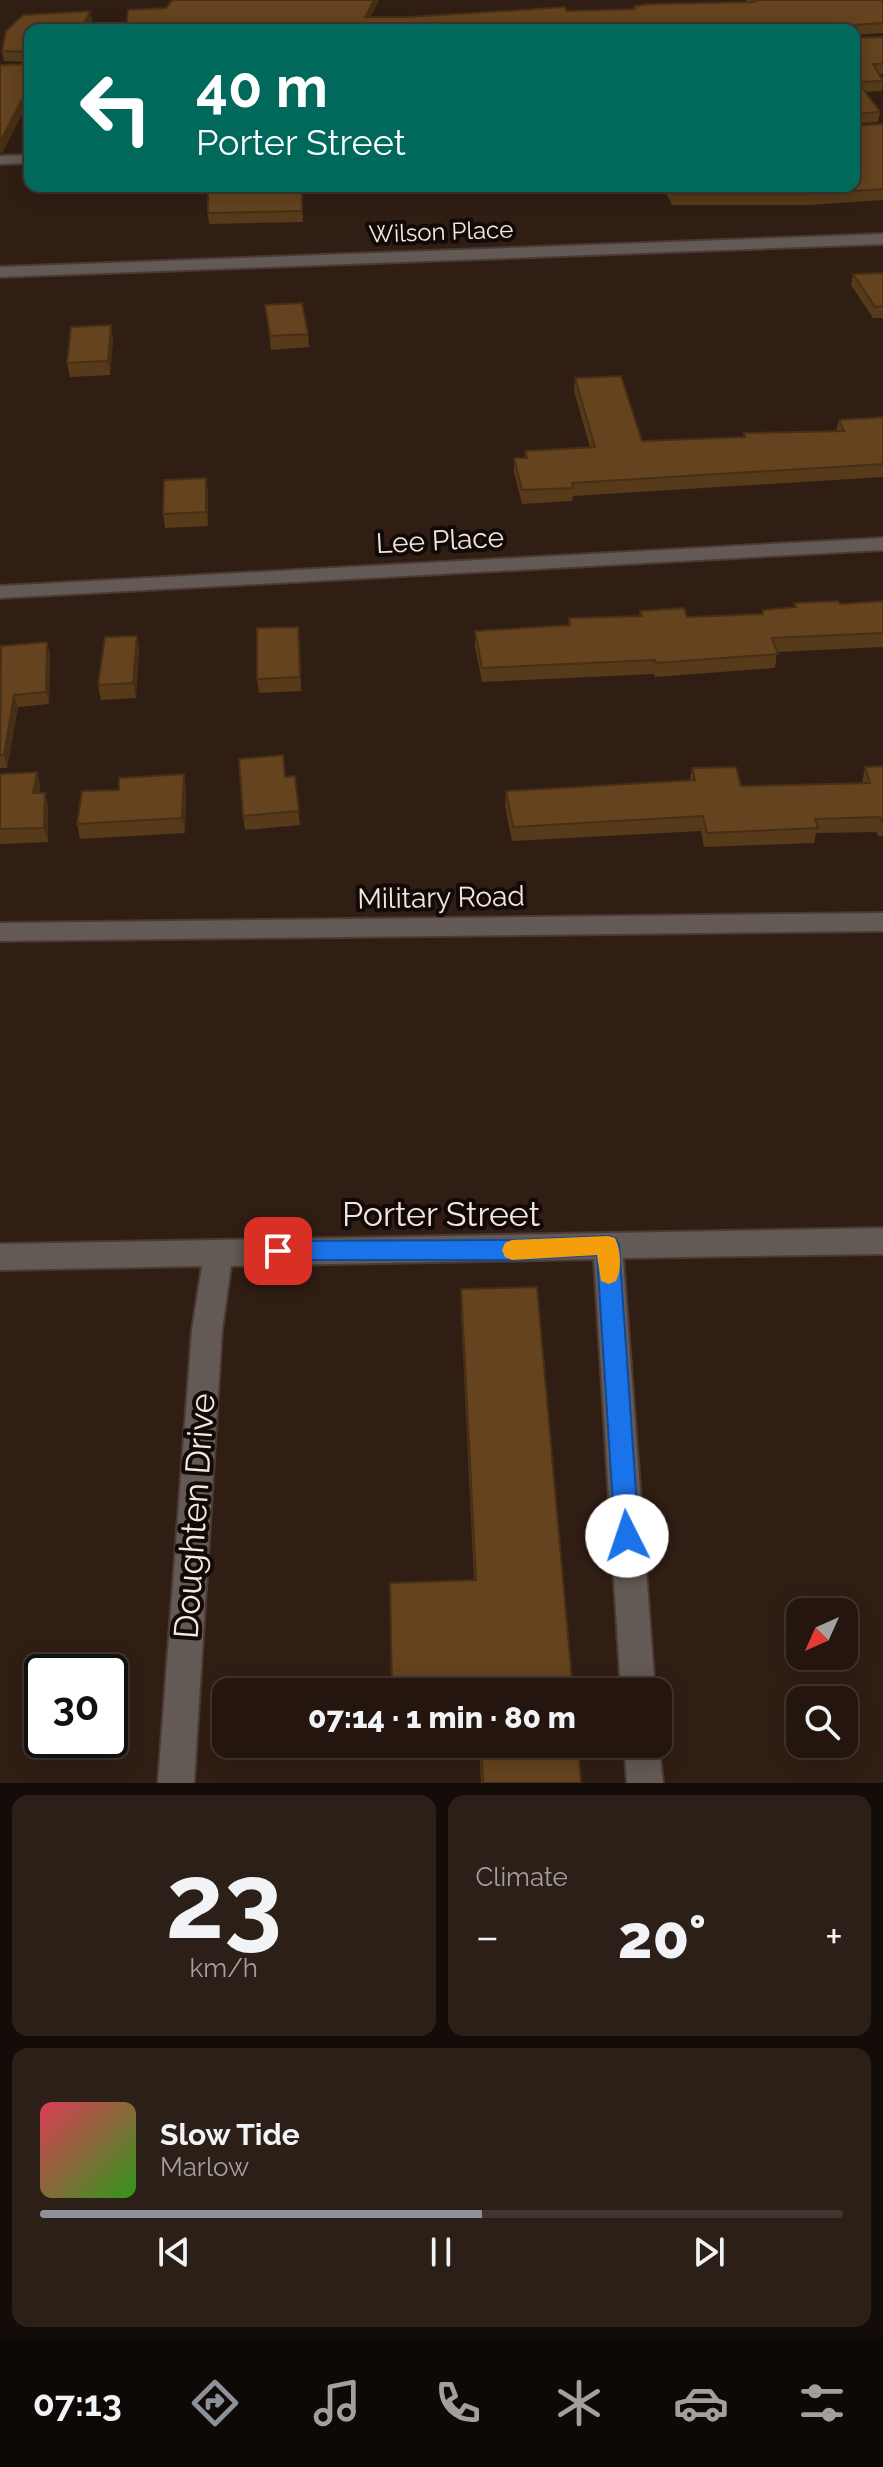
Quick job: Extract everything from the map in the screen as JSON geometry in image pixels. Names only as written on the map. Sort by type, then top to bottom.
[{"type":"street","points":[[0,160],[24,159]]},
{"type":"street","name":"Wilson Place","points":[[0,272],[883,239]]},
{"type":"street","name":"Lee Place","points":[[0,592],[883,544]]},
{"type":"street","name":"Military Road","points":[[0,932],[883,922]]},
{"type":"street","name":"Porter Street","points":[[0,1257],[219,1251],[530,1250],[608,1245],[883,1241]]},
{"type":"street","points":[[608,1245],[637,1678]]},
{"type":"street","name":"Doughten Drive","points":[[176,1783],[207,1330],[219,1251]]},
{"type":"street","points":[[643,1758],[645,1783]]},
{"type":"building","points":[[172,0],[374,0],[365,17],[408,17],[565,7],[567,11],[635,9],[634,6],[651,4],[754,0],[883,0],[883,23],[127,24],[128,10],[166,8]]},
{"type":"building","points":[[90,11],[84,24],[24,24],[24,52],[2,51],[6,31],[23,15]]},
{"type":"building","points":[[883,37],[883,64],[873,64],[883,81],[860,82],[860,38]]},
{"type":"building","points":[[24,64],[24,96],[0,142],[0,65]]},
{"type":"building","points":[[860,85],[880,112],[860,114]]},
{"type":"building","points":[[883,124],[883,189],[860,191],[860,126]]},
{"type":"building","points":[[208,192],[302,192],[302,211],[208,213]]},
{"type":"building","points":[[672,192],[839,192],[810,194]]},
{"type":"building","points":[[883,273],[883,306],[875,307],[853,274]]},
{"type":"building","points":[[302,303],[308,334],[270,336],[265,305]]},
{"type":"building","points":[[111,325],[108,361],[67,363],[71,327]]},
{"type":"building","points":[[621,376],[642,441],[745,437],[744,433],[844,431],[839,420],[883,417],[883,464],[572,483],[573,488],[522,490],[514,458],[527,458],[525,451],[595,447],[575,378]]},
{"type":"building","points":[[206,478],[206,512],[163,514],[164,480]]},
{"type":"building","points":[[838,601],[840,604],[883,601],[883,633],[772,638],[778,654],[656,663],[655,660],[482,668],[475,631],[570,625],[569,618],[642,616],[640,611],[684,608],[687,617],[763,614],[763,610],[796,607],[794,603]]},
{"type":"building","points":[[298,627],[300,677],[257,679],[257,628]]},
{"type":"building","points":[[137,636],[133,683],[98,685],[105,637]]},
{"type":"building","points":[[47,642],[46,692],[14,695],[4,755],[0,755],[1,646]]},
{"type":"building","points":[[283,755],[285,777],[295,776],[299,811],[243,816],[239,759]]},
{"type":"building","points":[[883,766],[883,822],[880,817],[815,819],[818,828],[707,833],[703,816],[513,827],[506,791],[695,780],[692,768],[736,767],[741,786],[870,783],[865,767]]},
{"type":"building","points":[[37,772],[33,793],[45,793],[44,828],[0,829],[0,774]]},
{"type":"building","points":[[184,774],[182,818],[77,824],[82,791],[119,790],[119,778]]},
{"type":"building","points":[[537,1287],[572,1678],[392,1678],[390,1583],[476,1580],[461,1289]]},
{"type":"building","points":[[482,1758],[579,1758],[581,1783],[483,1783]]},
{"type":"slow traffic","points":[[512,1250],[608,1245],[609,1274]]},
{"type":"route","points":[[278,1251],[514,1250],[608,1245],[627,1536]]}]
